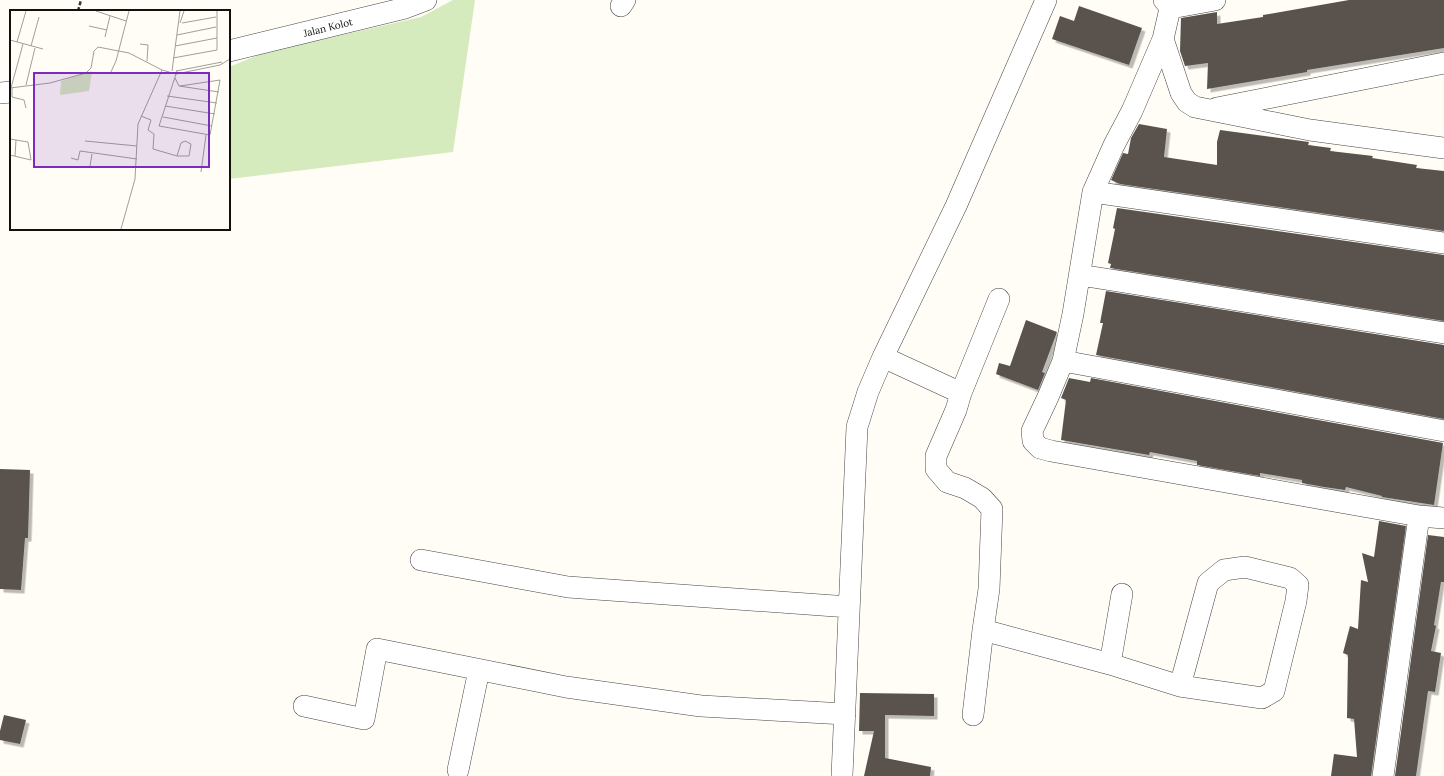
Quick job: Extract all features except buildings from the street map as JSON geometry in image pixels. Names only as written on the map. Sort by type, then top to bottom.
[{"type":"street","name":"Jalan Kolot","points":[[230,51],[404,8],[426,0]]},
{"type":"street","points":[[842,776],[857,427],[868,392],[883,356],[956,206],[1046,0]]},
{"type":"street","points":[[1215,0],[1169,3],[1163,39],[1132,111],[1114,145],[1093,192],[1080,275],[1063,361],[1032,431],[1033,441],[1040,448],[1051,451],[1419,516],[1444,518]]},
{"type":"street","points":[[1163,39],[1182,93],[1187,102],[1195,107],[1310,130],[1444,148]]},
{"type":"street","points":[[1207,110],[1444,63]]},
{"type":"street","points":[[0,93],[10,92]]},
{"type":"street","points":[[1093,192],[1444,243]]},
{"type":"street","points":[[1080,275],[1444,333]]},
{"type":"street","points":[[973,715],[989,589],[992,508],[982,498],[964,488],[947,482],[936,469],[936,456],[956,410],[960,393],[1000,299]]},
{"type":"street","points":[[883,356],[960,393]]},
{"type":"street","points":[[1063,361],[1444,431]]},
{"type":"street","points":[[1383,776],[1419,516]]},
{"type":"street","points":[[421,560],[568,587],[849,607]]},
{"type":"street","points":[[983,630],[1110,664],[1180,686],[1262,698],[1274,691],[1296,601],[1298,585],[1290,578],[1245,567],[1224,570],[1208,583],[1180,686]]},
{"type":"street","points":[[1110,664],[1122,594]]},
{"type":"street","points":[[304,706],[364,719],[377,649],[566,687],[701,706],[845,714]]},
{"type":"street","points":[[458,770],[479,670]]},
{"type":"path","points":[[78,10],[81,0]]},
{"type":"green space","points":[[453,0],[475,0],[453,152],[230,179],[230,67],[263,53],[421,17]]}]
